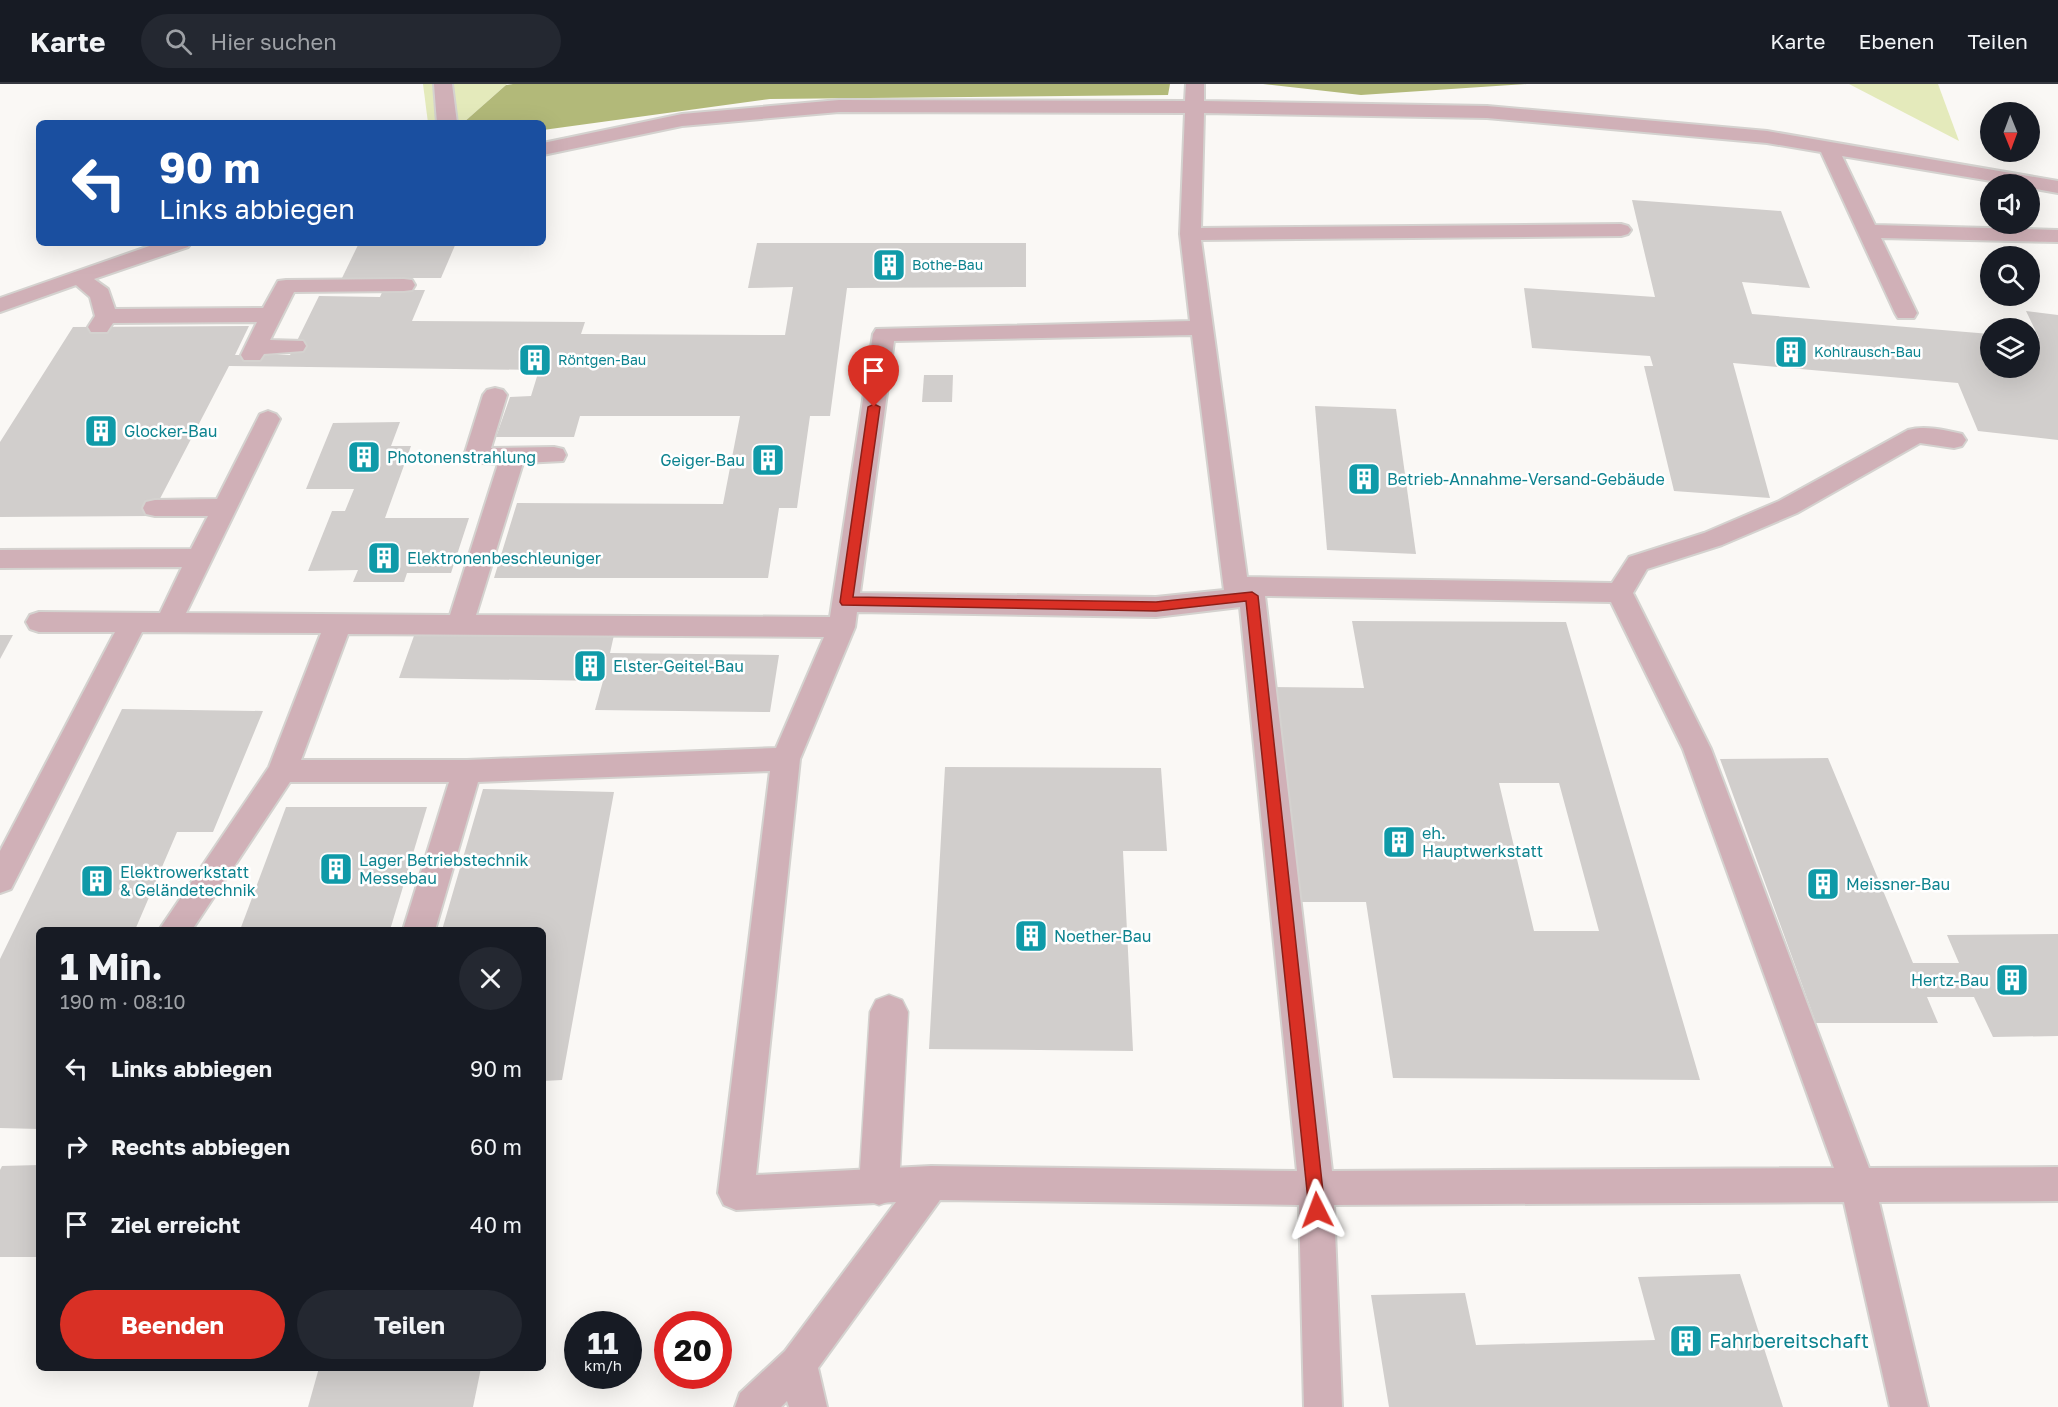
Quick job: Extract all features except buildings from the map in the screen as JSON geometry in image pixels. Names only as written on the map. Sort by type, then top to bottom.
[{"type":"street","points":[[879,1186],[889,1012]]},
{"type":"lane","points":[[443,84],[447,120]]},
{"type":"lane","points":[[1195,96],[1190,234],[1202,328],[1244,591],[1316,1188],[1323,1407]]},
{"type":"lane","points":[[546,148],[682,120],[839,106],[1195,96],[1487,112],[1767,137],[2058,187]]},
{"type":"lane","points":[[1828,147],[1906,314]]},
{"type":"lane","points":[[1190,234],[1621,230]]},
{"type":"lane","points":[[1868,231],[2058,236]]},
{"type":"lane","points":[[0,305],[77,276],[172,246]]},
{"type":"lane","points":[[77,276],[100,294],[102,321],[272,315]]},
{"type":"lane","points":[[295,346],[253,351],[286,286],[353,291],[404,285]]},
{"type":"lane","points":[[1202,328],[884,334],[844,614],[786,759],[736,1193],[931,1183],[1316,1188],[2058,1184]]},
{"type":"lane","points":[[495,395],[476,456],[554,455]]},
{"type":"lane","points":[[168,623],[268,419]]},
{"type":"lane","points":[[1620,593],[1638,563],[1713,539],[1788,507],[1916,435],[1954,440]]},
{"type":"lane","points":[[460,625],[513,455]]},
{"type":"lane","points":[[155,508],[225,507]]},
{"type":"lane","points":[[0,559],[199,558]]},
{"type":"lane","points":[[39,622],[460,625],[1156,607],[1244,591],[1620,593]]},
{"type":"lane","points":[[1620,593],[1697,749],[1857,1184],[1909,1407]]},
{"type":"lane","points":[[0,880],[134,622]]},
{"type":"lane","points":[[177,927],[282,771],[338,624]]},
{"type":"lane","points":[[282,771],[467,771],[786,759]]},
{"type":"lane","points":[[420,927],[467,771]]},
{"type":"lane","points":[[754,1407],[798,1364],[931,1183]]},
{"type":"lane","points":[[798,1364],[808,1407]]},
{"type":"green space","points":[[423,84],[507,84],[466,120],[428,120]]},
{"type":"green space","points":[[1170,84],[1168,95],[770,99],[546,130],[546,120],[466,120],[506,85]]},
{"type":"green space","points":[[1263,84],[1527,84],[1361,95]]},
{"type":"green space","points":[[1849,84],[1938,84],[1959,141]]},
{"type":"place","name":"Bothe-Bau","points":[[889,265]]},
{"type":"place","name":"Kohlrausch-Bau","points":[[1791,352]]},
{"type":"place","name":"Röntgen-Bau","points":[[535,360]]},
{"type":"place","name":"Glocker-Bau","points":[[101,431]]},
{"type":"place","name":"Photonenstrahlung","points":[[364,457]]},
{"type":"place","name":"Geiger-Bau","points":[[768,460]]},
{"type":"place","name":"Betrieb-Annahme-Versand-Gebäude","points":[[1364,479]]},
{"type":"place","name":"Elektronenbeschleuniger","points":[[384,558]]},
{"type":"place","name":"Elster-Geitel-Bau","points":[[590,666]]},
{"type":"place","name":"eh. Hauptwerkstatt","points":[[1399,842]]},
{"type":"place","name":"Lager Betriebstechnik Messebau","points":[[336,869]]},
{"type":"place","name":"Elektrowerkstatt & Geländetechnik","points":[[97,881]]},
{"type":"place","name":"Meissner-Bau","points":[[1823,884]]},
{"type":"place","name":"Noether-Bau","points":[[1031,936]]},
{"type":"place","name":"Hertz-Bau","points":[[2012,980]]},
{"type":"place","name":"Fahrbereitschaft","points":[[1686,1341]]},
{"type":"route","points":[[874,407],[846,602],[1156,607],[1252,596],[1317,1210]]}]
